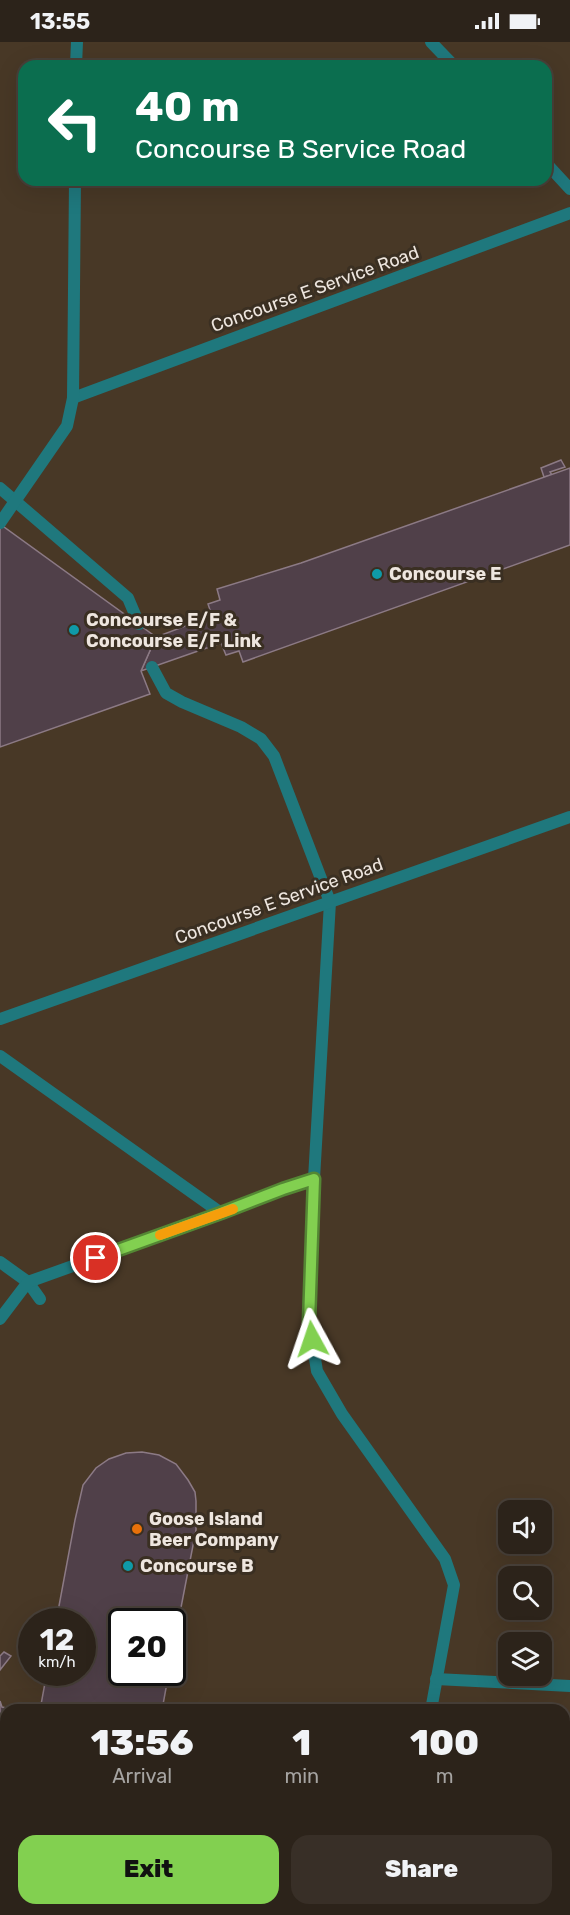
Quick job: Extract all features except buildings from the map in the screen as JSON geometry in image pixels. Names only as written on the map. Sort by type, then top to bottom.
[{"type":"lane","points":[[76,42],[76,60]]},
{"type":"lane","points":[[431,42],[448,60]]},
{"type":"lane","points":[[552,170],[570,189]]},
{"type":"lane","points":[[0,523],[67,426],[73,398],[75,186]]},
{"type":"lane","name":"Concourse E Service Road","points":[[73,398],[570,213]]},
{"type":"lane","points":[[0,488],[128,598],[139,624]]},
{"type":"lane","points":[[152,668],[165,693],[241,727],[261,739],[274,756],[330,902],[314,1179],[309,1322],[317,1371],[342,1414],[445,1558],[454,1585],[432,1704]]},
{"type":"lane","name":"Concourse E Service Road","points":[[0,1019],[570,818]]},
{"type":"lane","points":[[0,1056],[221,1213]]},
{"type":"lane","points":[[0,1319],[28,1282],[314,1179]]},
{"type":"lane","points":[[0,1262],[28,1282],[40,1299]]},
{"type":"lane","points":[[436,1679],[570,1686]]},
{"type":"shaded area","points":[[0,42],[570,42],[570,1704],[0,1704]]},
{"type":"slow traffic","points":[[160,1235],[233,1209]]},
{"type":"place","name":"Concourse E","points":[[377,574]]},
{"type":"place","name":"Concourse E/F & Concourse E/F Link","points":[[74,630]]},
{"type":"place","name":"Goose Island Beer Company","points":[[137,1529]]},
{"type":"place","name":"Concourse B","points":[[128,1566]]},
{"type":"route","points":[[96,1258],[314,1179],[309,1322],[312,1339]]}]
